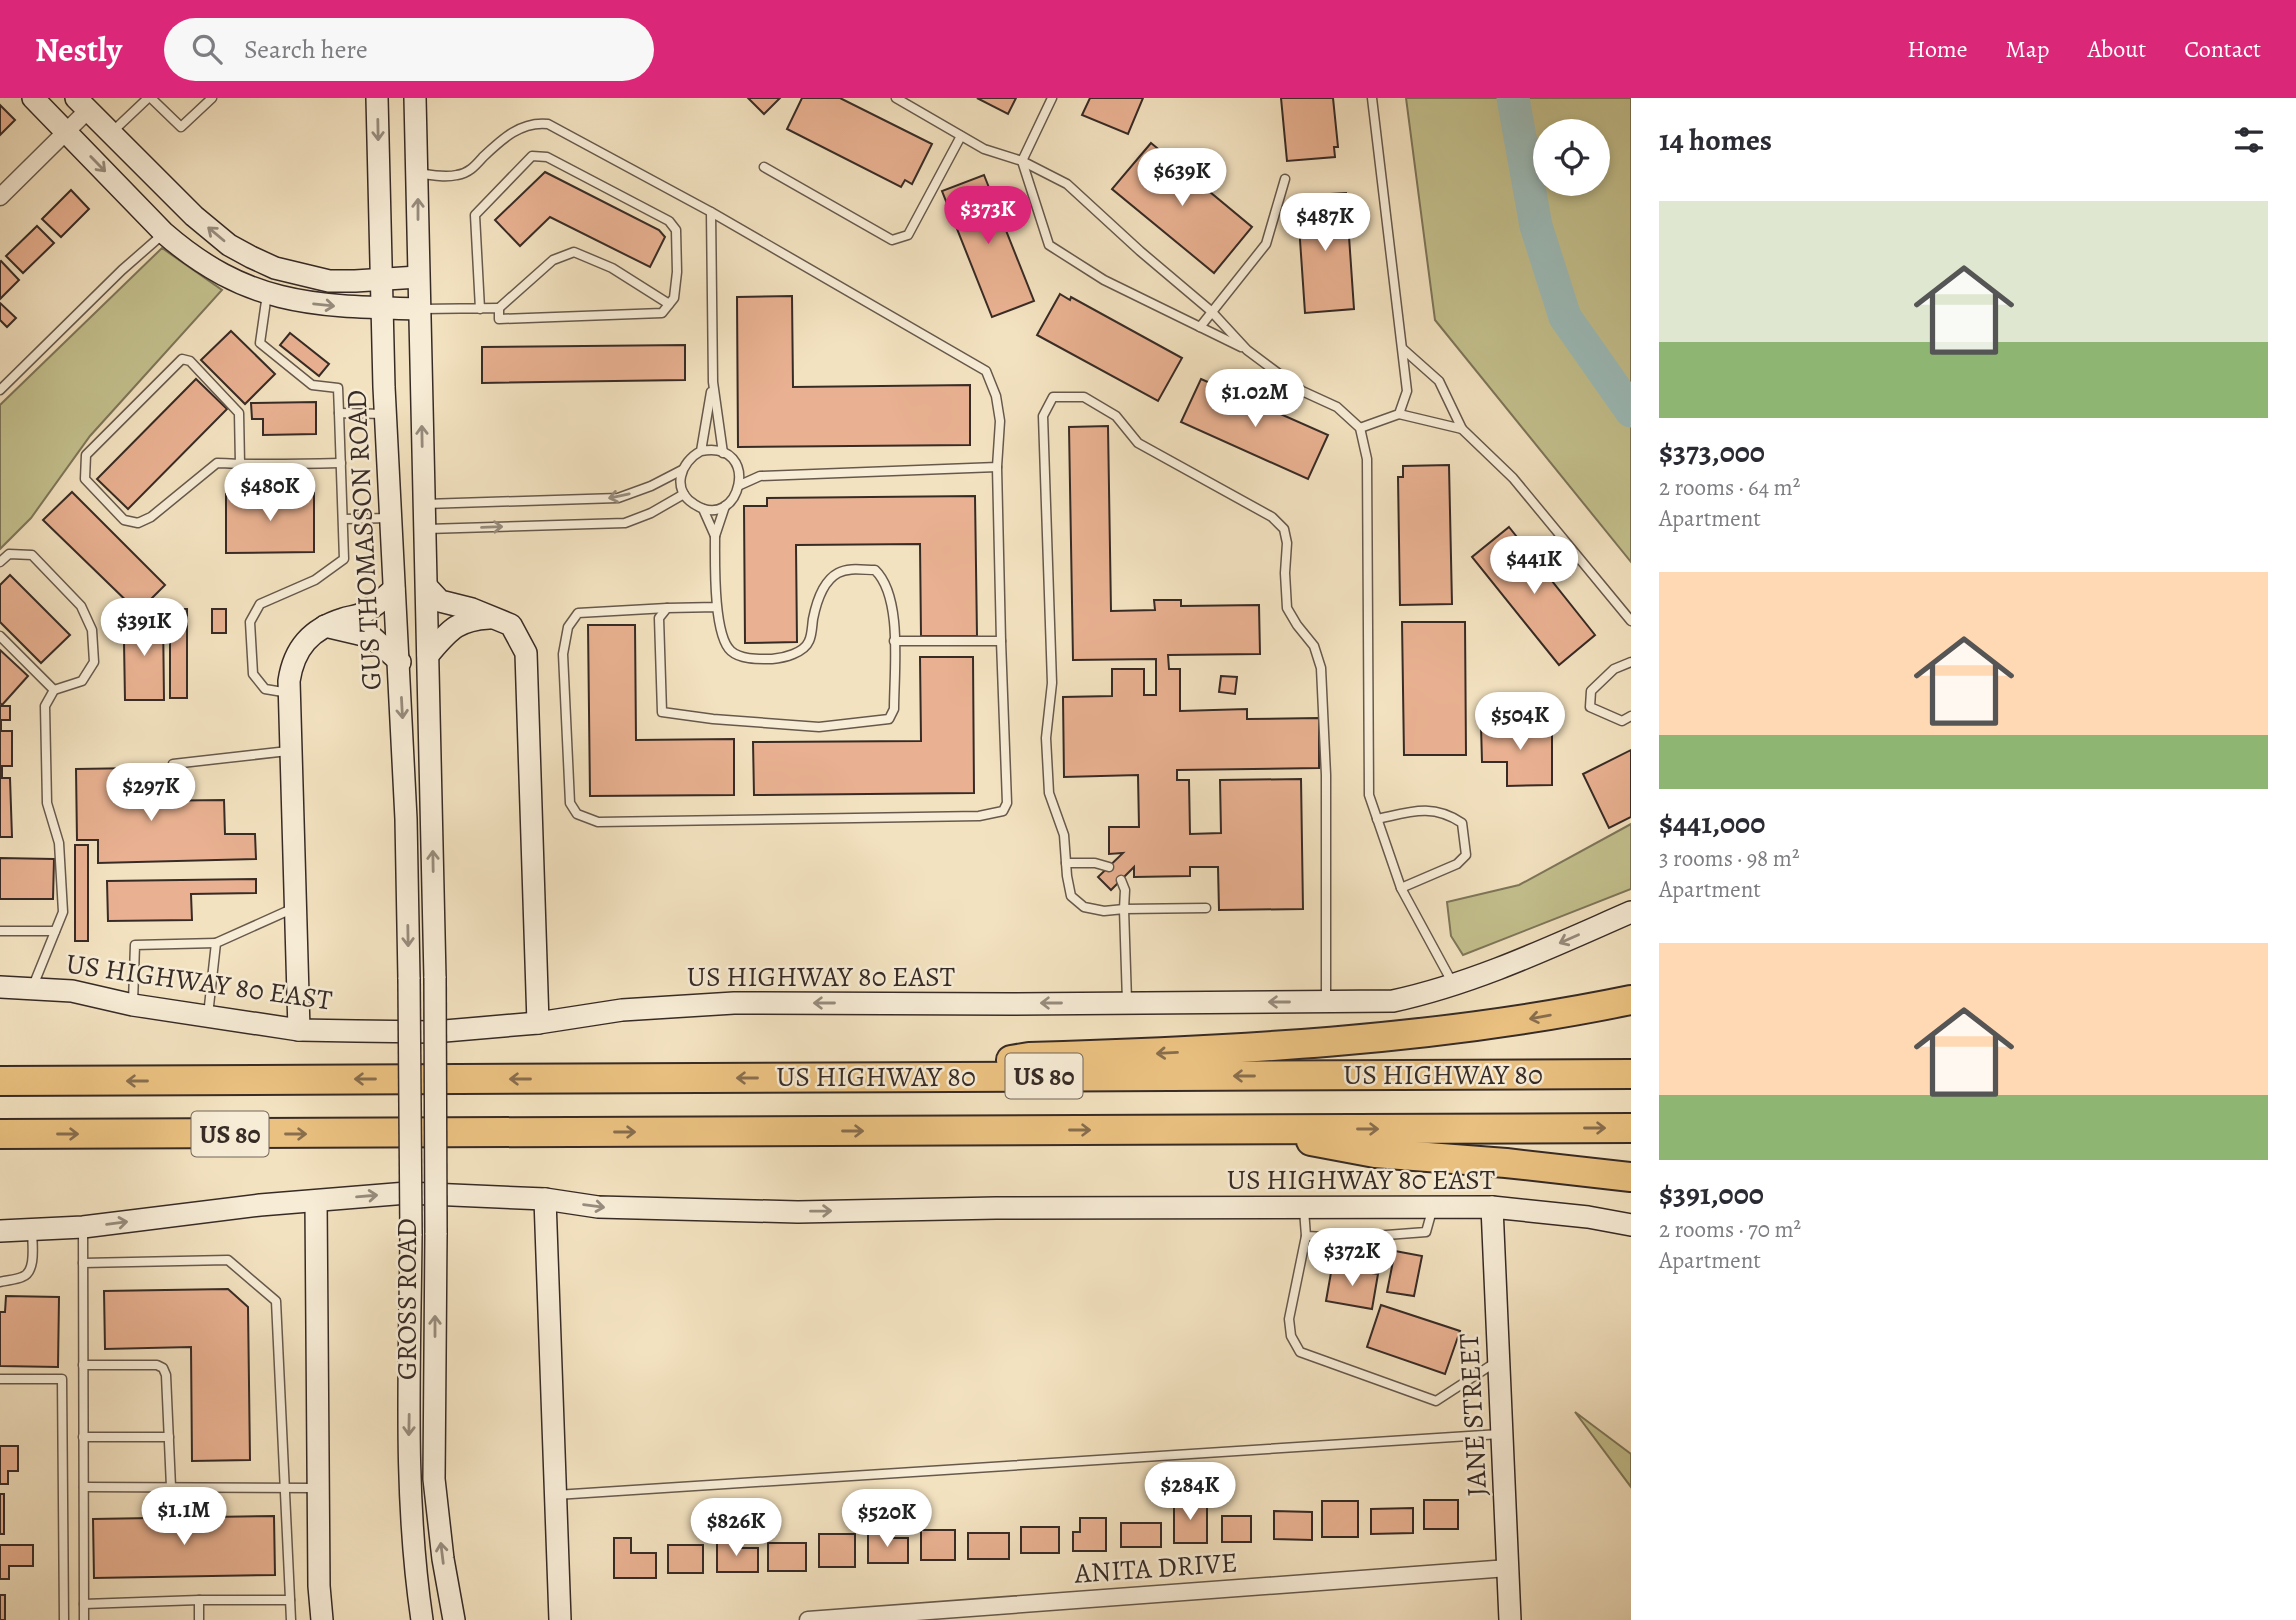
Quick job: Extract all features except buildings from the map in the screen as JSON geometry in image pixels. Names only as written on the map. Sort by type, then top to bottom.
[{"type":"highway","points":[[903,1077],[1029,1057],[1271,1047],[1440,1031],[1509,1022],[1631,1000]]},
{"type":"highway","name":"US HIGHWAY 80","points":[[0,1081],[1631,1074]]},
{"type":"highway","name":"US HIGHWAY 80","points":[[0,1134],[1631,1128]]},
{"type":"highway","points":[[1250,1129],[1375,1153],[1506,1163],[1631,1177]]},
{"type":"main road","points":[[33,98],[164,233],[219,273],[246,287],[307,303],[419,309]]},
{"type":"main road","name":"GUS THOMASSON ROAD","points":[[377,98],[385,414],[407,819],[409,979]]},
{"type":"main road","name":"GUS THOMASSON ROAD","points":[[415,98],[435,978]]},
{"type":"main road","points":[[82,104],[194,216],[229,245],[275,268],[329,281],[418,277]]},
{"type":"main road","points":[[267,294],[275,268]]},
{"type":"main road","points":[[390,518],[423,504]]},
{"type":"main road","points":[[390,518],[424,529]]},
{"type":"main road","points":[[427,587],[440,601],[511,625],[526,653],[538,1023]]},
{"type":"main road","points":[[299,1030],[291,666],[296,653],[308,638],[325,626],[372,608],[394,589]]},
{"type":"main road","points":[[428,655],[457,624],[471,619],[495,618]]},
{"type":"main road","points":[[325,626],[372,637],[400,662]]},
{"type":"main road","name":"US HIGHWAY 80 EAST","points":[[0,987],[72,991],[133,1005],[299,1030],[433,1032],[538,1023],[622,1010],[734,1003],[1393,1001],[1454,986],[1631,912]]},
{"type":"main road","name":"GROSS ROAD","points":[[435,978],[435,1479],[443,1559],[454,1620]]},
{"type":"main road","name":"GROSS ROAD","points":[[409,979],[409,1469],[414,1565],[422,1620]]},
{"type":"main road","name":"US HIGHWAY 80 EAST","points":[[0,1231],[83,1227],[260,1205],[407,1193],[545,1199],[598,1207],[798,1212],[996,1208],[1492,1207],[1574,1215],[1631,1225]]},
{"type":"main road","points":[[545,1199],[560,1620]]},
{"type":"main road","points":[[316,1201],[318,1488],[322,1620]]},
{"type":"main road","name":"JANE STREET","points":[[1492,1207],[1510,1620]]},
{"type":"street","points":[[0,197],[66,132],[82,104]]},
{"type":"street","name":"ANITA DRIVE","points":[[808,1620],[1508,1568]]},
{"type":"lane","points":[[111,133],[149,98],[181,127],[212,98]]},
{"type":"lane","points":[[896,98],[984,149],[1022,162],[1067,184],[1211,311],[1247,350],[1302,391],[1337,407],[1360,428],[1367,459],[1369,795],[1401,888],[1454,986]]},
{"type":"lane","points":[[1052,98],[1022,162],[1049,245],[1104,280],[1247,350]]},
{"type":"lane","points":[[1371,98],[1407,391],[1399,414]]},
{"type":"lane","points":[[417,173],[450,176],[471,170],[516,129],[534,122],[548,124],[711,212],[986,371],[996,396],[1000,421],[997,467],[1007,803],[1003,811],[979,816],[598,822],[577,814],[570,803],[563,654],[568,628],[578,613],[717,607]]},
{"type":"lane","points":[[764,167],[892,240],[908,235],[961,136]]},
{"type":"lane","points":[[480,309],[475,215],[533,156],[547,157],[669,221],[676,230],[677,272],[674,298],[662,313],[499,319],[499,308]]},
{"type":"lane","points":[[1199,327],[1266,244],[1285,179]]},
{"type":"lane","points":[[711,212],[713,382],[723,453]]},
{"type":"lane","points":[[0,390],[122,270],[164,233]]},
{"type":"lane","points":[[419,309],[499,308],[553,260],[574,252],[612,268],[669,304]]},
{"type":"lane","points":[[267,294],[260,343],[312,384],[338,388],[344,559],[315,580],[260,604],[250,622],[253,674],[265,689],[290,693]]},
{"type":"lane","points":[[1402,349],[1439,381],[1462,429],[1513,478],[1631,621]]},
{"type":"lane","points":[[240,464],[239,413],[190,361],[182,359],[86,455],[85,479],[124,520],[138,523],[151,517],[217,463],[240,464],[273,465],[341,463]]},
{"type":"lane","points":[[701,452],[713,382]]},
{"type":"lane","points":[[1206,908],[1104,911],[1084,907],[1072,896],[1067,876],[1064,835],[1049,793],[1046,738],[1052,683],[1044,416],[1053,397],[1084,397],[1116,416],[1138,443],[1272,517],[1284,529],[1287,543],[1287,608],[1314,646],[1321,668],[1326,775],[1326,1002]]},
{"type":"lane","points":[[339,413],[385,414]]},
{"type":"lane","points":[[1360,428],[1399,414],[1462,429]]},
{"type":"lane","points":[[708,450],[723,453],[735,462],[740,485],[737,493],[725,506],[703,509],[692,503],[684,494],[681,486],[682,470],[686,462],[701,452],[708,450]]},
{"type":"lane","points":[[740,485],[760,477],[997,467]]},
{"type":"lane","points":[[738,469],[760,477]]},
{"type":"lane","points":[[423,504],[618,498],[651,486],[682,470]]},
{"type":"lane","points":[[424,529],[625,523],[651,513],[684,494]]},
{"type":"lane","points":[[667,608],[659,618],[662,712],[819,727],[889,719],[894,709],[892,603],[884,579],[875,570],[852,569],[837,573],[825,586],[814,616],[809,642],[800,651],[778,659],[754,659],[733,653],[723,641],[717,607],[715,536],[725,506]]},
{"type":"lane","points":[[703,509],[715,536]]},
{"type":"lane","points":[[344,519],[390,518]]},
{"type":"lane","points":[[0,562],[9,554],[32,555],[80,606],[92,630],[94,662],[82,681],[54,690],[46,706],[47,803],[59,843],[63,912],[32,988]]},
{"type":"lane","points":[[0,636],[54,690]]},
{"type":"lane","points":[[894,641],[1001,641]]},
{"type":"lane","points":[[1631,662],[1614,669],[1591,691],[1590,707],[1622,721],[1631,716]]},
{"type":"lane","points":[[173,764],[291,750]]},
{"type":"lane","points":[[1377,819],[1425,809],[1448,814],[1462,823],[1466,855],[1457,864],[1401,888]]},
{"type":"lane","points":[[1066,863],[1095,863],[1109,867]]},
{"type":"lane","points":[[1121,880],[1125,890],[1127,1003]]},
{"type":"lane","points":[[133,1005],[135,945],[216,943],[296,907]]},
{"type":"lane","points":[[0,931],[55,931]]},
{"type":"lane","points":[[208,1015],[216,943]]},
{"type":"lane","points":[[1304,1207],[1306,1236],[1289,1319],[1291,1336],[1300,1352],[1436,1401],[1499,1361]]},
{"type":"lane","points":[[1306,1236],[1348,1238],[1426,1233],[1433,1207]]},
{"type":"lane","points":[[83,1227],[84,1620]]},
{"type":"lane","points":[[0,1282],[24,1277],[29,1273],[32,1262],[32,1230]]},
{"type":"lane","points":[[83,1263],[229,1260],[276,1301],[291,1620]]},
{"type":"lane","points":[[83,1365],[157,1365],[163,1368],[166,1375],[172,1488]]},
{"type":"lane","points":[[0,1379],[62,1379],[64,1620]]},
{"type":"lane","points":[[556,1495],[1502,1434]]},
{"type":"lane","points":[[83,1437],[169,1437]]},
{"type":"lane","points":[[84,1488],[318,1488]]},
{"type":"lane","points":[[199,1601],[199,1620]]},
{"type":"lane","points":[[84,1604],[290,1601]]},
{"type":"shaded area","points":[[1406,98],[1631,98],[1631,562],[1435,320]]},
{"type":"shaded area","points":[[162,248],[222,290],[90,436],[31,518],[0,549],[0,405]]},
{"type":"shaded area","points":[[1631,824],[1631,889],[1463,955],[1451,936],[1447,902],[1519,885]]},
{"type":"shaded area","points":[[1575,1412],[1631,1454],[1631,1487]]},
{"type":"waterway","points":[[1513,98],[1536,226],[1565,317],[1631,411]]}]
